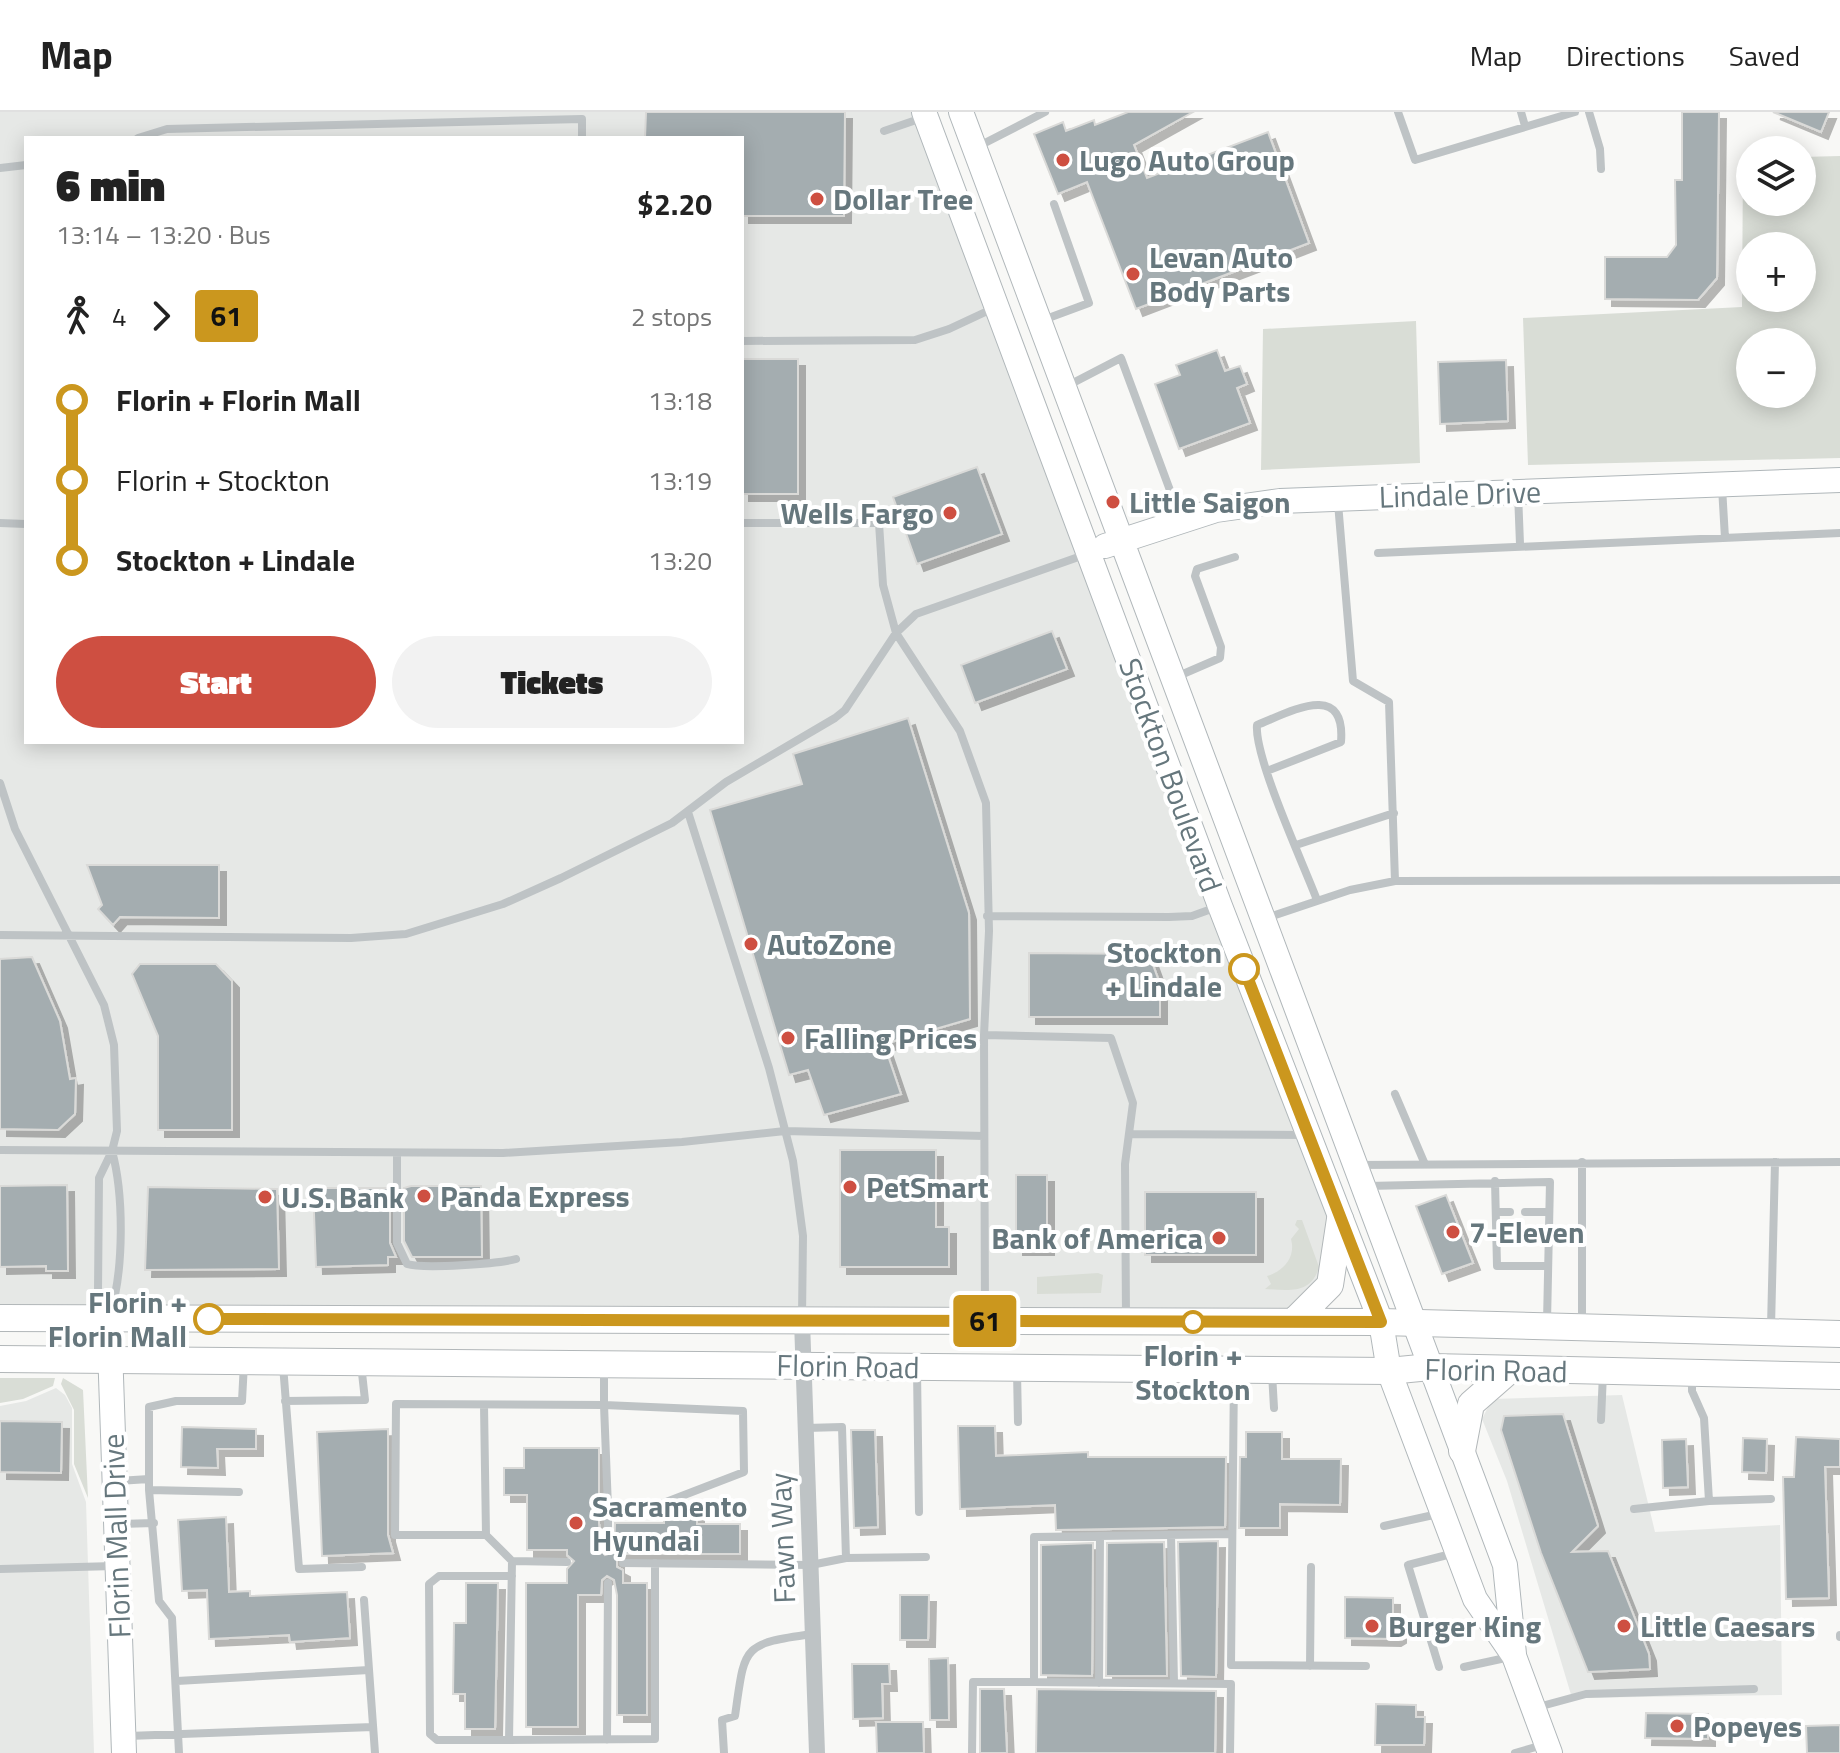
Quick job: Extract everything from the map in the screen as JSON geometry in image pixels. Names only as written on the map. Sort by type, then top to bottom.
[{"type":"main road","name":"Stockton Boulevard","points":[[961,112],[1505,1565],[1514,1656]]},
{"type":"main road","name":"Stockton Boulevard","points":[[925,115],[999,306],[1220,906],[1381,1322],[1389,1371],[1475,1599],[1514,1656],[1548,1748]]},
{"type":"main road","name":"Lindale Drive","points":[[1088,553],[1216,510],[1280,501],[1840,480]]},
{"type":"main road","points":[[1293,1322],[1330,1285],[1340,1219]]},
{"type":"main road","name":"Florin Road","points":[[0,1318],[1381,1322],[1840,1334]]},
{"type":"main road","name":"Florin Mall Drive","points":[[109,1319],[124,1745]]},
{"type":"main road","name":"Florin Road","points":[[0,1359],[1389,1371],[1430,1367],[1840,1376]]},
{"type":"main road","points":[[1462,1451],[1471,1404],[1511,1369]]},
{"type":"street","name":"Fawn Way","points":[[802,1321],[817,1753]]},
{"type":"lane","points":[[974,149],[1045,112]]},
{"type":"lane","points":[[1398,112],[1415,160],[1575,112]]},
{"type":"lane","points":[[1521,112],[1525,126]]},
{"type":"lane","points":[[1589,112],[1600,149],[1601,169]]},
{"type":"lane","points":[[884,131],[925,115]]},
{"type":"lane","points":[[144,136],[167,129],[582,119],[582,136]]},
{"type":"lane","points":[[0,168],[24,165]]},
{"type":"lane","points":[[1039,322],[1089,303],[1054,204]]},
{"type":"lane","points":[[744,341],[915,340],[949,329],[999,306]]},
{"type":"lane","points":[[1063,388],[1121,358],[1181,521]]},
{"type":"lane","points":[[1722,485],[1725,538]]},
{"type":"lane","points":[[1518,492],[1520,544]]},
{"type":"lane","points":[[1337,498],[1353,681],[1389,702],[1395,881]]},
{"type":"lane","points":[[0,523],[24,524]]},
{"type":"lane","points":[[744,523],[879,523],[883,585],[896,633],[960,731],[986,803],[985,1321]]},
{"type":"lane","points":[[1378,553],[1520,544],[1840,533]]},
{"type":"lane","points":[[0,935],[351,938],[406,934],[503,904],[617,851],[688,812],[726,782],[845,710],[896,633],[916,614],[1088,553]]},
{"type":"lane","points":[[1172,678],[1220,658],[1221,647],[1195,576],[1197,569],[1235,557]]},
{"type":"lane","points":[[1267,771],[1341,742],[1342,730],[1335,712],[1325,704],[1313,703],[1257,725],[1255,738],[1267,771],[1317,900]]},
{"type":"lane","points":[[0,783],[15,829],[104,1005],[114,1045],[117,1131],[112,1151],[99,1178],[98,1292],[109,1319]]},
{"type":"lane","points":[[688,812],[793,1161],[803,1236],[802,1321]]},
{"type":"lane","points":[[1296,845],[1394,813]]},
{"type":"lane","points":[[1262,920],[1317,900],[1395,881],[1840,880]]},
{"type":"lane","points":[[987,916],[1169,917],[1192,916],[1220,906]]},
{"type":"lane","points":[[984,1035],[1111,1038],[1133,1103],[1125,1164],[1126,1322]]},
{"type":"lane","points":[[1395,1094],[1424,1162]]},
{"type":"lane","points":[[0,1150],[503,1153],[682,1142],[785,1131],[984,1136]]},
{"type":"lane","points":[[1129,1134],[1307,1135]]},
{"type":"lane","points":[[109,1319],[118,1292],[120,1177],[112,1151]]},
{"type":"lane","points":[[397,1153],[397,1243],[407,1264],[417,1268],[462,1262],[500,1264],[516,1259]]},
{"type":"lane","points":[[1358,1175],[1424,1162],[1840,1162]]},
{"type":"lane","points":[[1582,1162],[1582,1327]]},
{"type":"lane","points":[[1771,1332],[1775,1162]]},
{"type":"lane","points":[[1358,1175],[1550,1182],[1547,1326]]},
{"type":"lane","points":[[1495,1181],[1497,1266],[1548,1266]]},
{"type":"lane","points":[[1496,1212],[1510,1212]]},
{"type":"lane","points":[[1525,1212],[1549,1212]]},
{"type":"lane","points":[[1496,1234],[1511,1235]]},
{"type":"lane","points":[[1526,1235],[1548,1236]]},
{"type":"lane","points":[[179,1753],[172,1618],[159,1601],[149,1490],[149,1407],[176,1401],[242,1401],[244,1360]]},
{"type":"lane","points":[[283,1360],[299,1569],[362,1567]]},
{"type":"lane","points":[[285,1401],[365,1400],[361,1361]]},
{"type":"lane","points":[[604,1362],[608,1549]]},
{"type":"lane","points":[[917,1366],[919,1512]]},
{"type":"lane","points":[[1017,1367],[1018,1422]]},
{"type":"lane","points":[[1234,1369],[1231,1665],[1366,1666]]},
{"type":"lane","points":[[1272,1370],[1274,1408]]},
{"type":"lane","points":[[1601,1420],[1603,1371]]},
{"type":"lane","points":[[1691,1373],[1692,1391],[1704,1418],[1709,1501]]},
{"type":"lane","points":[[486,1535],[395,1535],[396,1404],[604,1405],[743,1411],[744,1472],[653,1507],[608,1508]]},
{"type":"lane","points":[[484,1405],[486,1535],[512,1561],[567,1562]]},
{"type":"lane","points":[[806,1428],[842,1427],[846,1558]]},
{"type":"lane","points":[[113,1481],[149,1479]]},
{"type":"lane","points":[[149,1490],[239,1492]]},
{"type":"lane","points":[[1634,1509],[1709,1501],[1771,1499]]},
{"type":"lane","points":[[1384,1526],[1443,1512]]},
{"type":"lane","points":[[115,1524],[154,1523]]},
{"type":"lane","points":[[1034,1682],[1034,1537],[1232,1534]]},
{"type":"lane","points":[[1171,1535],[1174,1683]]},
{"type":"lane","points":[[1099,1683],[1100,1536]]},
{"type":"lane","points":[[1439,1667],[1408,1565],[1458,1552]]},
{"type":"lane","points":[[623,1563],[811,1565],[846,1558],[926,1557]]},
{"type":"lane","points":[[509,1740],[512,1561]]},
{"type":"lane","points":[[512,1576],[439,1576],[429,1584],[430,1734],[437,1740],[655,1739],[655,1563]]},
{"type":"lane","points":[[0,1569],[117,1566]]},
{"type":"lane","points":[[1310,1666],[1311,1567]]},
{"type":"lane","points":[[607,1740],[608,1583]]},
{"type":"lane","points":[[364,1600],[375,1753]]},
{"type":"lane","points":[[724,1753],[722,1720],[735,1716],[742,1667],[752,1651],[765,1640],[813,1634]]},
{"type":"lane","points":[[1464,1667],[1514,1656]]},
{"type":"lane","points":[[177,1681],[369,1670]]},
{"type":"lane","points":[[972,1753],[973,1682],[1034,1682],[1231,1684],[1230,1753]]},
{"type":"lane","points":[[1533,1708],[1586,1694],[1754,1689]]},
{"type":"lane","points":[[124,1745],[177,1734],[373,1727]]},
{"type":"lane","points":[[1515,1753],[1548,1748]]},
{"type":"shaded area","points":[[0,112],[924,112],[1340,1219],[1330,1285],[1293,1322],[0,1314]]},
{"type":"shaded area","points":[[1840,156],[1840,458],[1528,465],[1523,318],[1736,307],[1736,312],[1816,312],[1816,232],[1743,232],[1743,216],[1816,216],[1816,157]]},
{"type":"shaded area","points":[[1416,321],[1420,463],[1261,470],[1263,329]]},
{"type":"shaded area","points":[[1297,1220],[1302,1220],[1319,1267],[1315,1276],[1305,1287],[1298,1289],[1265,1289],[1271,1284],[1267,1276],[1279,1271],[1290,1257],[1291,1239],[1299,1229],[1295,1225]]},
{"type":"shaded area","points":[[1103,1275],[1101,1293],[1037,1294],[1037,1277]]},
{"type":"shaded area","points":[[0,1378],[55,1378],[53,1386],[23,1399],[0,1403]]},
{"type":"shaded area","points":[[63,1378],[83,1390],[88,1498],[74,1464],[74,1410],[61,1384]]},
{"type":"shaded area","points":[[56,1388],[65,1395],[72,1408],[72,1464],[86,1502],[94,1753],[0,1753],[0,1406],[26,1401]]},
{"type":"shaded area","points":[[1622,1395],[1655,1532],[1780,1525],[1782,1695],[1572,1698],[1507,1481],[1482,1419],[1492,1399]]},
{"type":"building","points":[[646,112],[845,112],[844,216],[744,216],[744,136],[645,136]]},
{"type":"building","points":[[1128,112],[1193,112],[1134,145],[1147,178],[1268,132],[1309,243],[1136,309],[1087,182],[1058,194],[1034,134],[1063,122],[1066,131],[1094,120],[1095,125]]},
{"type":"building","points":[[1682,112],[1719,112],[1717,278],[1698,300],[1605,299],[1605,257],[1667,257],[1676,245],[1675,180],[1682,180]]},
{"type":"building","points":[[1773,112],[1829,112],[1821,132]]},
{"type":"building","points":[[1217,350],[1225,371],[1240,366],[1247,384],[1237,388],[1250,423],[1179,449],[1155,384],[1180,375],[1176,365]]},
{"type":"building","points":[[744,359],[798,359],[798,494],[744,494]]},
{"type":"building","points":[[1506,360],[1508,421],[1440,424],[1438,362]]},
{"type":"building","points":[[977,467],[1002,534],[917,564],[893,497]]},
{"type":"building","points":[[1052,631],[1067,669],[975,703],[961,665]]},
{"type":"building","points":[[908,718],[969,913],[970,1019],[884,1044],[901,1094],[824,1115],[808,1070],[789,1075],[710,810],[802,784],[793,754]]},
{"type":"building","points":[[87,865],[219,865],[219,918],[120,917],[113,925],[98,909],[102,905]]},
{"type":"building","points":[[1029,953],[1149,954],[1160,984],[1160,1017],[1029,1017]]},
{"type":"building","points":[[32,957],[60,1021],[70,1079],[76,1078],[75,1114],[58,1130],[0,1129],[0,959]]},
{"type":"building","points":[[140,964],[216,964],[232,981],[232,1130],[158,1130],[158,1036],[132,974]]},
{"type":"building","points":[[840,1150],[936,1150],[936,1227],[949,1227],[949,1267],[840,1267]]},
{"type":"building","points":[[1016,1175],[1047,1175],[1047,1248],[1016,1248]]},
{"type":"building","points":[[67,1185],[68,1271],[46,1271],[46,1266],[0,1267],[0,1186]]},
{"type":"building","points":[[481,1186],[482,1257],[412,1257],[404,1241],[404,1188]]},
{"type":"building","points":[[148,1187],[277,1189],[279,1269],[145,1270]]},
{"type":"building","points":[[313,1188],[390,1188],[390,1243],[396,1257],[388,1257],[388,1265],[316,1267]]},
{"type":"building","points":[[1145,1192],[1256,1192],[1256,1255],[1145,1255]]},
{"type":"building","points":[[1446,1195],[1473,1263],[1442,1274],[1416,1206]]},
{"type":"building","points":[[1563,1414],[1598,1526],[1572,1552],[1608,1551],[1649,1654],[1650,1669],[1588,1672],[1541,1553],[1501,1430],[1504,1416]]},
{"type":"building","points":[[0,1421],[62,1422],[61,1473],[0,1472]]},
{"type":"building","points":[[958,1426],[995,1426],[996,1456],[1088,1452],[1088,1457],[1226,1457],[1225,1527],[1056,1530],[1055,1505],[960,1509]]},
{"type":"building","points":[[182,1427],[256,1429],[256,1449],[217,1449],[218,1468],[181,1467]]},
{"type":"building","points":[[388,1429],[388,1535],[393,1553],[322,1556],[317,1432]]},
{"type":"building","points":[[851,1430],[875,1430],[878,1527],[854,1528]]},
{"type":"building","points":[[1246,1432],[1282,1432],[1282,1459],[1341,1459],[1340,1505],[1280,1504],[1280,1528],[1239,1528],[1240,1457],[1246,1457]]},
{"type":"building","points":[[1796,1437],[1840,1439],[1840,1467],[1825,1467],[1829,1598],[1786,1599],[1783,1477],[1794,1477]]},
{"type":"building","points":[[1743,1438],[1767,1439],[1766,1473],[1742,1472]]},
{"type":"building","points":[[1686,1439],[1688,1487],[1663,1488],[1662,1440]]},
{"type":"building","points":[[524,1448],[599,1448],[599,1523],[601,1550],[605,1555],[614,1552],[615,1523],[664,1523],[664,1510],[668,1509],[697,1509],[697,1524],[740,1524],[740,1554],[623,1554],[617,1560],[617,1567],[623,1570],[623,1583],[647,1583],[647,1715],[617,1715],[617,1595],[614,1580],[607,1576],[602,1580],[601,1595],[578,1595],[578,1727],[526,1727],[526,1583],[567,1583],[567,1569],[574,1561],[567,1555],[567,1550],[527,1550],[527,1495],[504,1495],[504,1468],[524,1468]]},
{"type":"building","points":[[226,1517],[229,1592],[250,1591],[250,1596],[347,1592],[350,1638],[290,1642],[289,1635],[209,1639],[207,1590],[182,1591],[178,1520]]},
{"type":"building","points":[[1218,1541],[1216,1677],[1181,1676],[1178,1542]]},
{"type":"building","points":[[1164,1542],[1167,1676],[1106,1676],[1107,1543]]},
{"type":"building","points":[[1093,1543],[1092,1676],[1041,1675],[1041,1545]]},
{"type":"building","points":[[466,1583],[498,1583],[495,1729],[465,1729],[465,1694],[453,1694],[454,1623],[466,1623]]},
{"type":"building","points":[[900,1595],[929,1595],[928,1640],[900,1640]]},
{"type":"building","name":"Burger King","points":[[1345,1597],[1393,1598],[1393,1617],[1399,1617],[1399,1636],[1394,1639],[1345,1638]]},
{"type":"building","points":[[948,1658],[949,1720],[930,1720],[929,1659]]},
{"type":"building","points":[[852,1664],[889,1664],[890,1684],[882,1684],[883,1718],[853,1719]]},
{"type":"building","points":[[980,1689],[1004,1689],[1007,1753],[980,1753]]},
{"type":"building","points":[[1037,1689],[1216,1691],[1215,1753],[1036,1753]]},
{"type":"building","points":[[1376,1704],[1416,1705],[1416,1717],[1425,1717],[1424,1745],[1375,1745]]},
{"type":"building","name":"Popeyes","points":[[1646,1713],[1708,1714],[1708,1739],[1645,1738]]},
{"type":"building","points":[[876,1722],[923,1722],[924,1753],[877,1753]]},
{"type":"building","points":[[1840,1725],[1840,1753],[1807,1753],[1806,1726]]},
{"type":"bus line","name":"61","points":[[209,1319],[1381,1322],[1244,969]]},
{"type":"place","name":"Lugo Auto Group","points":[[1063,160]]},
{"type":"place","name":"Dollar Tree","points":[[817,199]]},
{"type":"place","name":"Levan Auto Body Parts","points":[[1133,274]]},
{"type":"place","name":"Little Saigon","points":[[1113,502]]},
{"type":"place","name":"Wells Fargo","points":[[950,513]]},
{"type":"place","name":"AutoZone","points":[[751,944]]},
{"type":"place","name":"Stockton + Lindale","points":[[1244,969]]},
{"type":"place","name":"Falling Prices","points":[[788,1038]]},
{"type":"place","name":"PetSmart","points":[[850,1187]]},
{"type":"place","name":"Panda Express","points":[[424,1196]]},
{"type":"place","name":"U.S. Bank","points":[[265,1197]]},
{"type":"place","name":"7-Eleven","points":[[1453,1232]]},
{"type":"place","name":"Bank of America","points":[[1219,1238]]},
{"type":"place","name":"Florin + Florin Mall","points":[[209,1319]]},
{"type":"place","name":"Florin + Stockton","points":[[1193,1322]]},
{"type":"place","name":"Sacramento Hyundai","points":[[576,1523]]},
{"type":"place","name":"Burger King","points":[[1372,1626]]},
{"type":"place","name":"Little Caesars","points":[[1624,1626]]},
{"type":"place","name":"Popeyes","points":[[1677,1726]]}]
